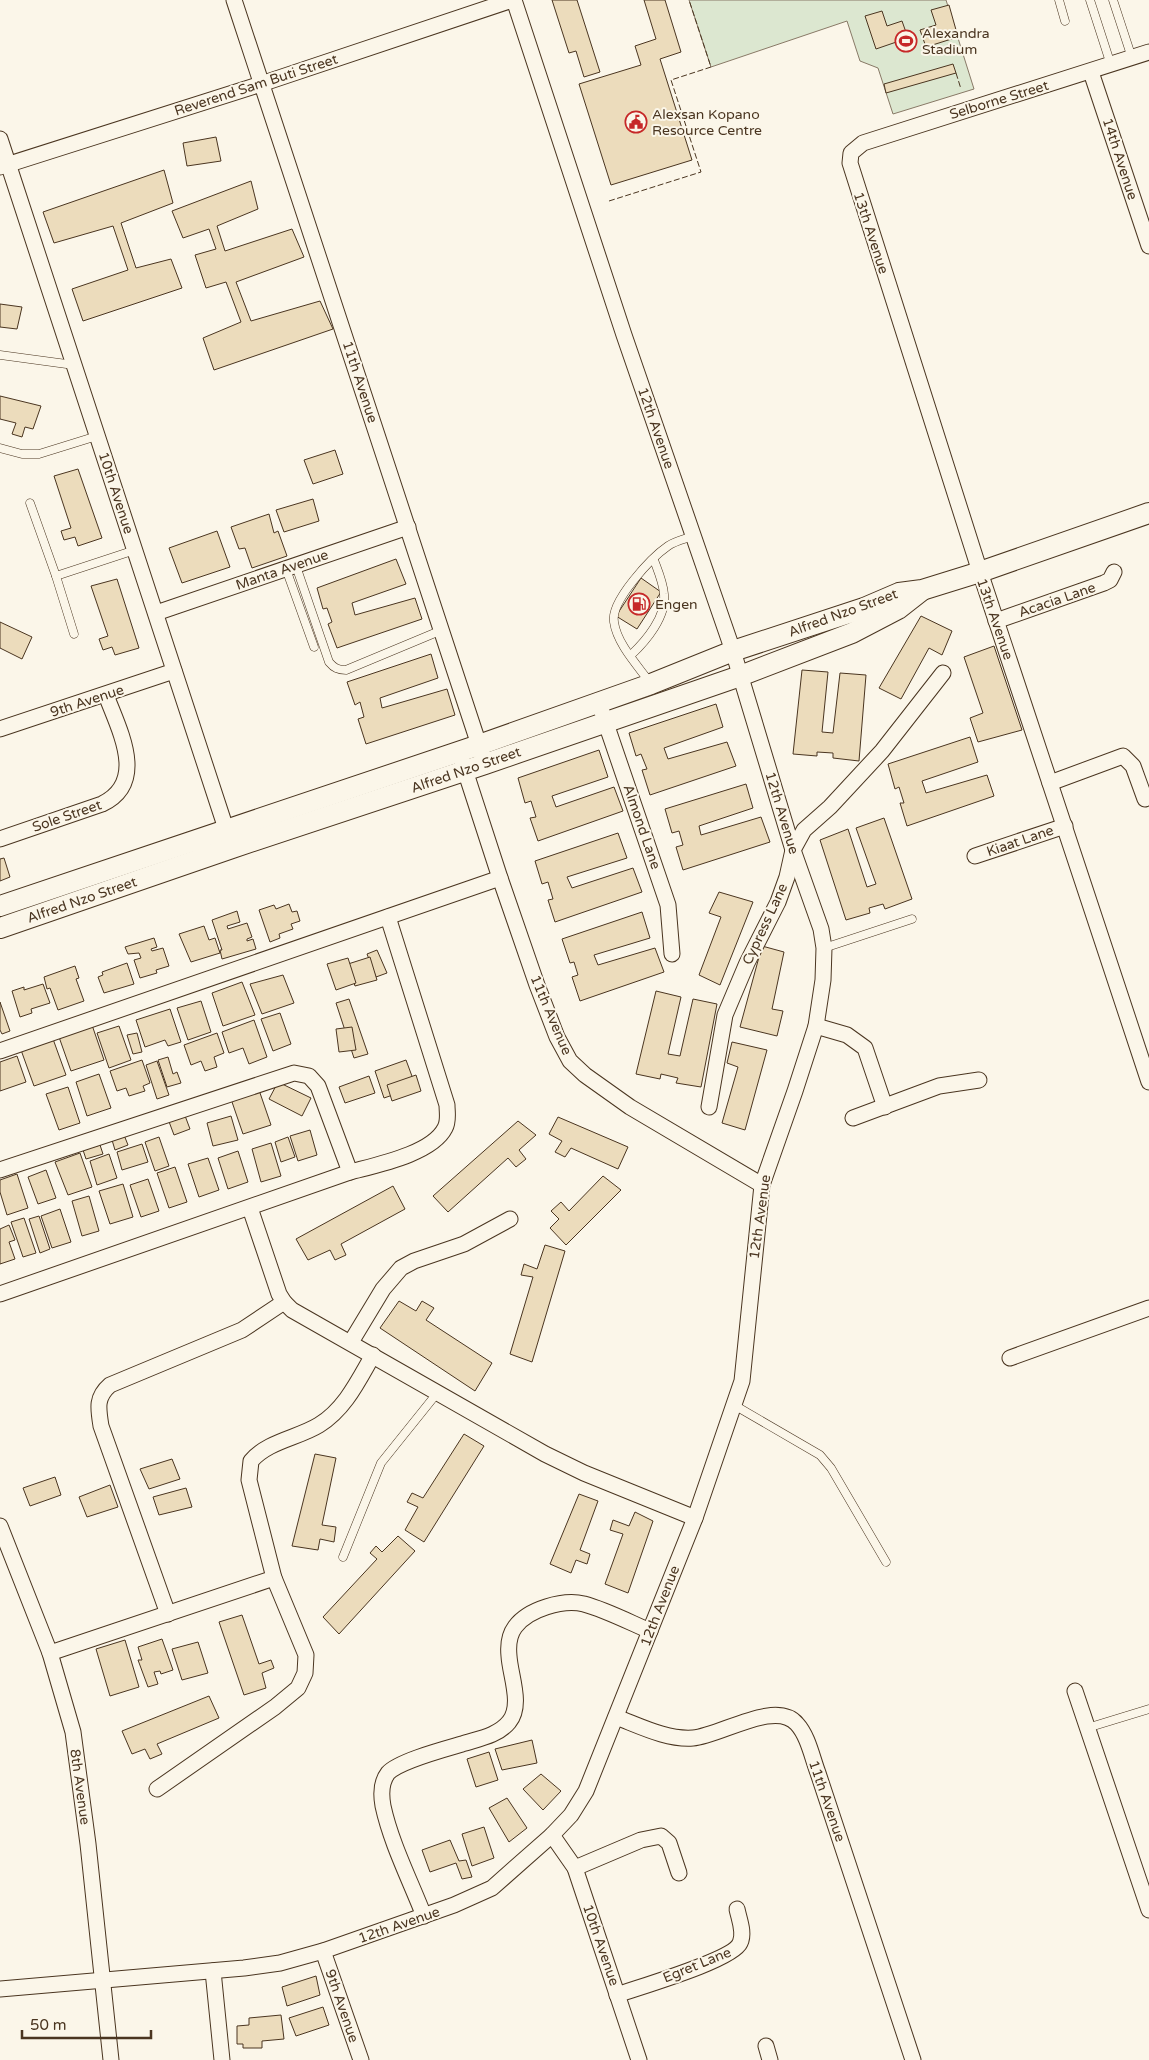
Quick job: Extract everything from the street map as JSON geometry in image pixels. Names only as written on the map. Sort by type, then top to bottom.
[{"type":"street","name":"11th Avenue","points":[[234,0],[486,764]]},
{"type":"street","name":"Reverend Sam Buti Street","points":[[4,166],[261,84],[513,0]]},
{"type":"street","name":"12th Avenue","points":[[0,1989],[213,1971],[280,1962],[323,1951],[424,1916],[481,1895],[492,1888],[552,1835],[571,1815],[586,1792],[694,1518],[734,1405],[745,1363],[762,1185],[816,1026],[823,980],[824,948],[821,930],[793,850],[733,651],[624,335],[513,0]]},
{"type":"street","name":"Selborne Street","points":[[851,154],[864,143],[1149,52]]},
{"type":"street","name":"14th Avenue","points":[[1091,72],[1149,246]]},
{"type":"street","name":"10th Avenue","points":[[0,139],[4,166],[74,365],[229,839]]},
{"type":"street","name":"13th Avenue","points":[[851,154],[852,174],[996,621],[1149,1082]]},
{"type":"street","name":"Alfred Nzo Street","points":[[0,906],[466,771],[606,723],[733,651],[864,608],[899,593],[922,590],[980,572],[1149,513]]},
{"type":"street","name":"Manta Avenue","points":[[156,613],[408,527]]},
{"type":"street","name":"Acacia Lane","points":[[996,621],[1104,583],[1110,580],[1114,572]]},
{"type":"street","name":"Alfred Nzo Street","points":[[0,928],[459,752],[599,703],[654,695],[740,676],[852,633],[898,609],[922,590]]},
{"type":"street","name":"9th Avenue","points":[[0,729],[174,671]]},
{"type":"street","name":"Cypress Lane","points":[[708,1107],[724,1015],[746,963],[778,902],[793,850],[804,830],[830,807],[882,751],[909,719],[943,673]]},
{"type":"street","name":"Sole Street","points":[[0,839],[102,804],[119,792],[125,780],[127,759],[124,744],[106,695]]},
{"type":"street","name":"Almond Lane","points":[[599,703],[668,905],[672,954]]},
{"type":"street","name":"11th Avenue","points":[[459,752],[500,878],[557,1037],[570,1061],[585,1075],[630,1107],[762,1185]]},
{"type":"street","points":[[1050,783],[1124,756],[1133,766],[1145,799]]},
{"type":"street","name":"Kiaat Lane","points":[[976,856],[1065,826]]},
{"type":"street","points":[[0,1051],[500,878]]},
{"type":"street","points":[[0,1294],[350,1172],[391,1160],[427,1146],[438,1138],[445,1128],[448,1117],[447,1105],[388,918]]},
{"type":"street","points":[[816,1026],[847,1035],[861,1043],[865,1048],[886,1107]]},
{"type":"street","points":[[0,1170],[294,1073],[308,1076],[318,1086],[350,1172]]},
{"type":"street","points":[[853,1118],[939,1086],[979,1080]]},
{"type":"street","points":[[250,1208],[279,1294],[292,1310],[352,1342],[545,1454],[584,1473],[694,1518]]},
{"type":"street","points":[[352,1342],[383,1289],[401,1268],[414,1261],[464,1244],[510,1219]]},
{"type":"street","points":[[168,1614],[101,1426],[98,1401],[102,1392],[110,1384],[242,1330],[284,1302]]},
{"type":"street","points":[[1010,1358],[1149,1308]]},
{"type":"street","points":[[157,1789],[275,1707],[298,1688],[305,1673],[306,1655],[274,1578],[249,1480],[251,1461],[264,1449],[320,1424],[332,1414],[347,1400],[373,1355]]},
{"type":"street","name":"8th Avenue","points":[[0,1526],[50,1653],[73,1732],[88,1844],[111,2060]]},
{"type":"street","points":[[50,1653],[274,1578]]},
{"type":"street","points":[[424,1916],[396,1846],[383,1806],[384,1780],[389,1772],[430,1754],[488,1736],[509,1723],[515,1707],[509,1644],[511,1632],[515,1626],[530,1614],[560,1604],[583,1604],[650,1631]]},
{"type":"street","points":[[1075,1692],[1149,1910]]},
{"type":"street","name":"11th Avenue","points":[[616,1717],[658,1732],[687,1738],[716,1733],[761,1716],[779,1714],[796,1722],[818,1772],[913,2060]]},
{"type":"street","name":"10th Avenue","points":[[552,1835],[575,1868],[640,2060]]},
{"type":"street","points":[[575,1868],[649,1837],[661,1836],[669,1843],[679,1873]]},
{"type":"street","name":"Egret Lane","points":[[617,1995],[716,1960],[733,1952],[740,1944],[742,1935],[737,1909]]},
{"type":"street","name":"9th Avenue","points":[[323,1951],[361,2060]]},
{"type":"street","points":[[213,1971],[222,2060]]},
{"type":"lane","points":[[1059,0],[1065,20]]},
{"type":"lane","points":[[1090,0],[1111,65]]},
{"type":"lane","points":[[1113,0],[1132,58]]},
{"type":"lane","points":[[0,354],[74,365]]},
{"type":"lane","points":[[0,448],[22,454],[40,454],[97,436]]},
{"type":"lane","points":[[30,503],[74,634]]},
{"type":"lane","points":[[654,695],[617,632],[613,615],[634,579],[669,546],[693,536]]},
{"type":"lane","points":[[56,576],[135,550]]},
{"type":"lane","points":[[631,655],[646,641],[664,601],[661,578],[654,560]]},
{"type":"lane","points":[[291,567],[330,662],[339,670],[346,670],[442,630]]},
{"type":"lane","points":[[291,567],[314,647]]},
{"type":"lane","points":[[824,948],[912,919]]},
{"type":"lane","points":[[343,1557],[381,1463],[438,1392]]},
{"type":"lane","points":[[734,1405],[820,1455],[831,1468],[886,1562]]},
{"type":"lane","points":[[1087,1728],[1149,1709]]},
{"type":"green space","name":"Alexandra Stadium","points":[[689,0],[946,0],[974,89],[893,114],[878,68],[860,61],[847,21],[711,67]]},
{"type":"building","points":[[552,0],[577,0],[600,72],[584,77],[576,51],[569,53]]},
{"type":"building","name":"Alexsan Kopano Resource Centre","points":[[644,0],[665,0],[681,52],[660,59],[692,160],[611,185],[579,84],[641,65],[635,46],[656,39]]},
{"type":"building","points":[[949,5],[958,37],[926,47],[920,30],[936,25],[931,10]]},
{"type":"building","points":[[882,11],[887,26],[902,21],[908,38],[876,49],[865,16]]},
{"type":"building","points":[[953,64],[956,73],[886,93],[884,84]]},
{"type":"building","points":[[216,137],[221,161],[187,166],[183,143]]},
{"type":"building","points":[[164,170],[173,203],[121,223],[136,268],[171,259],[182,288],[83,321],[72,289],[128,270],[113,226],[54,243],[43,212]]},
{"type":"building","points":[[251,181],[258,209],[217,226],[225,251],[292,229],[304,257],[236,282],[251,321],[320,301],[333,329],[214,370],[203,338],[241,322],[226,282],[206,288],[195,255],[216,249],[209,229],[183,238],[172,211]]},
{"type":"building","points":[[0,304],[22,307],[17,329],[0,327]]},
{"type":"building","points":[[0,396],[41,406],[33,429],[25,427],[22,437],[12,434],[16,423],[0,419]]},
{"type":"building","points":[[335,450],[343,474],[313,484],[304,460]]},
{"type":"building","points":[[78,469],[102,538],[78,546],[75,537],[64,540],[61,531],[71,528],[54,476]]},
{"type":"building","points":[[313,499],[319,521],[284,532],[276,510]]},
{"type":"building","points":[[269,514],[274,533],[278,531],[287,556],[252,568],[245,548],[239,549],[231,527]]},
{"type":"building","points":[[217,531],[230,567],[182,583],[169,548]]},
{"type":"building","points":[[396,559],[406,584],[352,603],[355,615],[415,598],[422,619],[337,648],[328,624],[332,622],[327,608],[323,609],[317,588]]},
{"type":"building","name":"Engen","points":[[641,578],[661,592],[637,629],[616,616]]},
{"type":"building","points":[[117,579],[139,648],[115,655],[112,647],[103,650],[99,639],[108,636],[91,586]]},
{"type":"building","points":[[921,616],[952,631],[942,655],[929,648],[901,699],[879,688]]},
{"type":"building","points":[[0,622],[32,637],[22,659],[0,648]]},
{"type":"building","points":[[994,646],[1022,730],[978,742],[970,718],[983,713],[964,657]]},
{"type":"building","points":[[431,654],[438,678],[380,698],[382,708],[447,689],[455,715],[366,744],[358,719],[364,717],[360,702],[355,705],[347,682]]},
{"type":"building","points":[[802,670],[828,672],[822,732],[833,733],[840,673],[866,675],[859,761],[833,758],[833,753],[817,752],[817,756],[793,754]]},
{"type":"building","points":[[716,704],[723,727],[664,748],[668,759],[727,742],[736,766],[650,795],[642,770],[647,769],[641,754],[636,756],[629,733]]},
{"type":"building","points":[[970,737],[978,762],[922,781],[926,793],[987,775],[994,796],[907,826],[900,803],[904,803],[899,787],[895,789],[888,764]]},
{"type":"building","points":[[599,750],[608,777],[552,796],[556,807],[614,787],[623,811],[538,841],[530,818],[536,817],[531,801],[525,803],[518,778]]},
{"type":"building","points":[[746,784],[753,808],[699,826],[701,835],[761,817],[770,842],[683,870],[676,847],[683,845],[679,831],[672,833],[665,809]]},
{"type":"building","points":[[884,818],[912,899],[885,909],[883,904],[869,908],[870,913],[846,920],[820,840],[848,829],[867,887],[876,884],[856,828]]},
{"type":"building","points":[[618,833],[627,858],[567,877],[572,888],[633,868],[642,892],[555,922],[548,900],[553,899],[548,882],[542,884],[535,861]]},
{"type":"building","points":[[4,858],[10,877],[0,881],[0,859]]},
{"type":"building","points":[[719,892],[753,902],[720,985],[699,975],[721,917],[709,913]]},
{"type":"building","points":[[289,904],[292,912],[297,911],[300,921],[291,924],[293,929],[279,934],[280,938],[270,942],[259,910],[274,905],[276,909]]},
{"type":"building","points":[[237,911],[240,922],[227,926],[228,929],[247,923],[252,937],[247,939],[247,941],[253,939],[256,949],[222,959],[220,950],[222,950],[212,920]]},
{"type":"building","points":[[642,912],[650,938],[594,955],[598,965],[655,948],[664,972],[580,1001],[572,977],[578,975],[574,962],[570,963],[562,939]]},
{"type":"building","points":[[204,926],[209,940],[215,938],[220,953],[191,962],[179,934]]},
{"type":"building","points":[[154,938],[157,947],[151,949],[152,951],[163,948],[169,966],[156,970],[157,973],[140,978],[134,960],[141,958],[139,953],[128,954],[125,947]]},
{"type":"building","points":[[762,946],[784,952],[772,1009],[783,1011],[777,1036],[740,1027]]},
{"type":"building","points":[[377,950],[387,973],[376,977],[367,954]]},
{"type":"building","points":[[370,957],[377,980],[355,986],[348,964]]},
{"type":"building","points":[[348,958],[356,983],[336,990],[327,964]]},
{"type":"building","points":[[127,963],[134,984],[104,993],[98,977],[103,975],[102,972]]},
{"type":"building","points":[[75,966],[79,978],[76,979],[84,1001],[58,1010],[50,988],[47,989],[44,977]]},
{"type":"building","points":[[283,975],[294,1003],[262,1014],[250,984]]},
{"type":"building","points":[[242,982],[255,1015],[223,1026],[212,993]]},
{"type":"building","points":[[43,984],[50,1003],[31,1009],[32,1013],[20,1017],[12,991],[24,987],[24,990]]},
{"type":"building","points":[[656,991],[681,997],[668,1054],[680,1056],[693,999],[717,1004],[701,1087],[676,1083],[678,1078],[661,1074],[660,1079],[636,1074]]},
{"type":"building","points":[[349,999],[368,1054],[354,1058],[336,1003]]},
{"type":"building","points":[[201,1001],[211,1032],[188,1040],[177,1008]]},
{"type":"building","points":[[0,1002],[10,1031],[2,1034],[0,1030]]},
{"type":"building","points":[[170,1009],[181,1042],[168,1046],[165,1040],[145,1047],[136,1020]]},
{"type":"building","points":[[280,1013],[291,1044],[273,1051],[261,1019]]},
{"type":"building","points":[[254,1020],[267,1057],[249,1064],[243,1048],[229,1053],[222,1032]]},
{"type":"building","points":[[92,1025],[104,1060],[71,1071],[59,1037]]},
{"type":"building","points":[[119,1026],[131,1060],[109,1068],[97,1033]]},
{"type":"building","points":[[352,1027],[356,1050],[339,1052],[336,1029]]},
{"type":"building","points":[[137,1033],[142,1052],[133,1054],[127,1035]]},
{"type":"building","points":[[217,1033],[224,1053],[214,1057],[217,1067],[205,1071],[201,1061],[191,1065],[184,1045]]},
{"type":"building","points":[[53,1039],[66,1075],[34,1086],[21,1050]]},
{"type":"building","points":[[732,1042],[767,1050],[745,1130],[722,1123],[738,1067],[727,1063]]},
{"type":"building","points":[[17,1056],[26,1082],[0,1091],[0,1062]]},
{"type":"building","points":[[168,1057],[173,1074],[177,1072],[181,1083],[167,1087],[158,1060]]},
{"type":"building","points":[[142,1060],[150,1083],[143,1086],[145,1091],[129,1096],[126,1088],[117,1091],[110,1071]]},
{"type":"building","points":[[406,1060],[416,1087],[384,1098],[375,1071]]},
{"type":"building","points":[[157,1061],[169,1095],[157,1099],[146,1065]]},
{"type":"building","points":[[99,1074],[111,1108],[87,1116],[76,1082]]},
{"type":"building","points":[[416,1075],[421,1091],[392,1101],[387,1085]]},
{"type":"building","points":[[369,1076],[375,1093],[345,1103],[339,1087]]},
{"type":"building","points":[[278,1082],[311,1098],[302,1116],[269,1099]]},
{"type":"building","points":[[68,1087],[80,1123],[59,1130],[46,1094]]},
{"type":"building","points":[[259,1090],[271,1125],[243,1134],[231,1099]]},
{"type":"building","points":[[184,1113],[190,1129],[174,1135],[168,1119]]},
{"type":"building","points":[[231,1116],[238,1140],[213,1146],[207,1123]]},
{"type":"building","points":[[558,1117],[628,1147],[618,1169],[571,1148],[565,1157],[555,1152],[562,1141],[549,1134]]},
{"type":"building","points":[[518,1121],[536,1135],[519,1150],[526,1159],[516,1167],[508,1158],[448,1212],[433,1196]]},
{"type":"building","points":[[310,1130],[317,1155],[298,1161],[290,1136]]},
{"type":"building","points":[[124,1135],[128,1145],[115,1150],[112,1140]]},
{"type":"building","points":[[159,1137],[169,1166],[155,1171],[145,1142]]},
{"type":"building","points":[[288,1137],[295,1157],[281,1162],[275,1142]]},
{"type":"building","points":[[271,1143],[281,1176],[261,1182],[252,1149]]},
{"type":"building","points":[[142,1144],[148,1162],[122,1170],[117,1152]]},
{"type":"building","points":[[100,1145],[103,1154],[86,1159],[83,1150]]},
{"type":"building","points":[[238,1151],[248,1182],[228,1189],[218,1158]]},
{"type":"building","points":[[80,1153],[92,1187],[68,1195],[55,1162]]},
{"type":"building","points":[[109,1154],[117,1178],[97,1185],[90,1161]]},
{"type":"building","points":[[208,1158],[219,1190],[199,1197],[188,1164]]},
{"type":"building","points":[[175,1167],[187,1202],[169,1208],[157,1173]]},
{"type":"building","points":[[46,1170],[56,1198],[38,1204],[28,1177]]},
{"type":"building","points":[[17,1174],[28,1208],[7,1215],[0,1192],[0,1180]]},
{"type":"building","points":[[603,1176],[621,1190],[566,1245],[550,1228],[559,1219],[551,1211],[561,1202],[569,1211]]},
{"type":"building","points":[[148,1179],[159,1211],[141,1217],[130,1185]]},
{"type":"building","points":[[123,1184],[133,1217],[110,1224],[99,1191]]},
{"type":"building","points":[[393,1186],[405,1209],[341,1244],[346,1255],[335,1260],[330,1250],[308,1260],[296,1239]]},
{"type":"building","points":[[89,1196],[99,1231],[82,1236],[72,1201]]},
{"type":"building","points":[[60,1209],[71,1242],[52,1248],[41,1216]]},
{"type":"building","points":[[39,1216],[50,1249],[40,1253],[29,1219]]},
{"type":"building","points":[[24,1218],[36,1253],[23,1257],[11,1222]]},
{"type":"building","points":[[9,1225],[15,1240],[9,1242],[15,1259],[0,1264],[0,1229]]},
{"type":"building","points":[[545,1245],[565,1251],[532,1362],[510,1354],[533,1277],[521,1275],[524,1264],[537,1269]]},
{"type":"building","points":[[399,1301],[416,1311],[422,1301],[434,1308],[426,1320],[492,1363],[475,1391],[380,1328]]},
{"type":"building","points":[[464,1434],[484,1446],[424,1542],[405,1530],[418,1507],[407,1502],[412,1493],[423,1498]]},
{"type":"building","points":[[315,1454],[336,1458],[322,1525],[336,1527],[334,1542],[320,1539],[318,1550],[292,1546]]},
{"type":"building","points":[[172,1459],[180,1479],[149,1489],[140,1469]]},
{"type":"building","points":[[55,1477],[61,1495],[30,1506],[23,1488]]},
{"type":"building","points":[[110,1485],[118,1507],[87,1517],[79,1497]]},
{"type":"building","points":[[186,1488],[192,1507],[159,1515],[153,1497]]},
{"type":"building","points":[[579,1494],[598,1501],[580,1550],[590,1554],[587,1564],[576,1560],[571,1573],[550,1564]]},
{"type":"building","points":[[635,1512],[653,1521],[628,1593],[605,1584],[623,1534],[610,1530],[613,1520],[629,1526]]},
{"type":"building","points":[[398,1536],[415,1551],[339,1634],[323,1617],[377,1559],[370,1553],[376,1546],[382,1552]]},
{"type":"building","points":[[242,1615],[259,1664],[271,1660],[274,1668],[262,1673],[266,1688],[244,1695],[219,1622]]},
{"type":"building","points":[[162,1639],[173,1670],[161,1674],[160,1671],[154,1672],[158,1684],[148,1687],[138,1660],[142,1660],[138,1647]]},
{"type":"building","points":[[125,1640],[139,1687],[110,1696],[96,1649]]},
{"type":"building","points":[[198,1642],[208,1673],[182,1680],[172,1649]]},
{"type":"building","points":[[209,1696],[219,1718],[157,1744],[162,1754],[150,1759],[145,1749],[132,1754],[122,1731]]},
{"type":"building","points":[[532,1740],[537,1763],[502,1770],[495,1749]]},
{"type":"building","points":[[489,1752],[498,1780],[476,1787],[467,1759]]},
{"type":"building","points":[[541,1774],[561,1791],[543,1810],[523,1789]]},
{"type":"building","points":[[507,1798],[527,1828],[509,1842],[489,1808]]},
{"type":"building","points":[[484,1827],[494,1858],[472,1866],[462,1834]]},
{"type":"building","points":[[450,1840],[459,1861],[466,1860],[472,1877],[462,1879],[456,1863],[430,1872],[422,1850]]},
{"type":"building","points":[[316,1976],[320,1995],[287,2006],[282,1987]]},
{"type":"building","points":[[323,2007],[329,2025],[296,2036],[289,2018]]},
{"type":"building","points":[[281,2015],[284,2039],[262,2041],[262,2048],[243,2048],[243,2044],[237,2044],[237,2026],[249,2025],[249,2018]]},
{"type":"fence","points":[[609,201],[701,172],[671,80],[711,67],[689,0]]},
{"type":"fence","points":[[956,73],[961,89]]},
{"type":"place","name":"Alexandra Stadium","points":[[906,41]]},
{"type":"place","name":"Alexsan Kopano Resource Centre","points":[[636,122]]},
{"type":"place","name":"Engen","points":[[639,604]]}]
